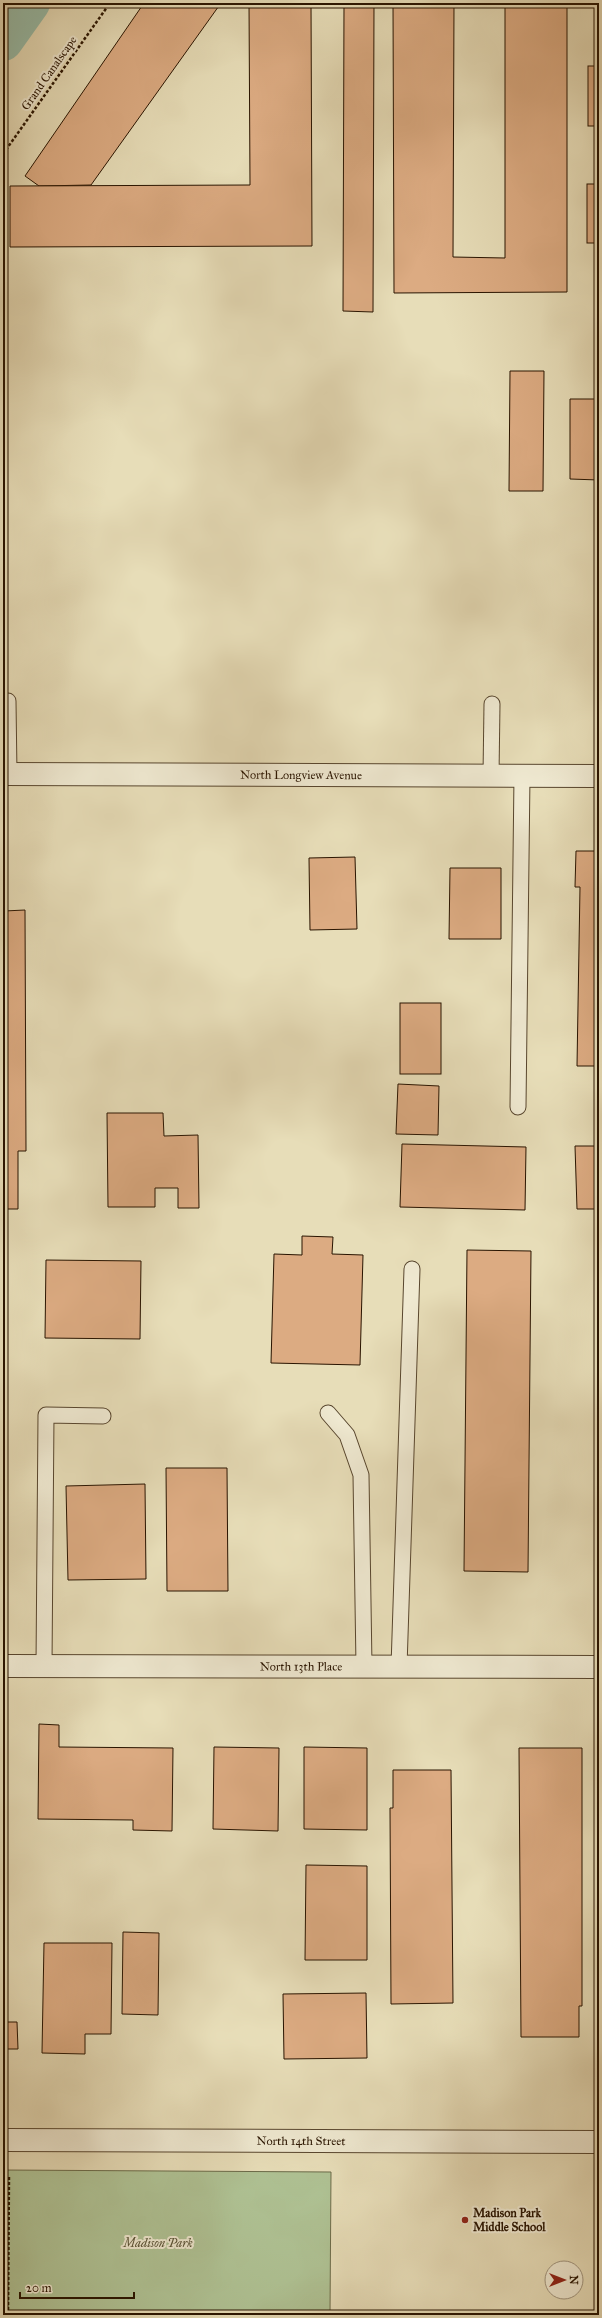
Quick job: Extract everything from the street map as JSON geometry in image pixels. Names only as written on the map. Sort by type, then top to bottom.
[{"type":"street","name":"North Longview Avenue","points":[[6,774],[599,776]]},
{"type":"street","name":"North 13th Place","points":[[3,1666],[599,1667]]},
{"type":"street","name":"North 14th Street","points":[[3,2140],[599,2142]]},
{"type":"lane","points":[[6,774],[8,701]]},
{"type":"lane","points":[[491,776],[492,704]]},
{"type":"lane","points":[[518,1107],[522,776]]},
{"type":"lane","points":[[399,1667],[412,1269]]},
{"type":"lane","points":[[328,1413],[347,1435],[361,1475],[364,1666]]},
{"type":"lane","points":[[44,1666],[46,1415],[103,1416]]},
{"type":"path","name":"Grand Canalscape","points":[[3,154],[110,3]]},
{"type":"path","points":[[8,2315],[10,2175]]},
{"type":"green space","name":"Madison Park","points":[[3,2170],[331,2172],[330,2315],[3,2315]]},
{"type":"building","points":[[144,3],[221,3],[91,185],[39,186],[25,176]]},
{"type":"building","points":[[249,3],[311,3],[312,246],[10,247],[10,186],[250,185]]},
{"type":"building","points":[[344,3],[374,3],[373,312],[343,311]]},
{"type":"building","points":[[393,3],[454,3],[453,257],[505,258],[505,3],[567,3],[567,292],[394,293]]},
{"type":"building","points":[[588,66],[599,66],[599,126],[588,126]]},
{"type":"building","points":[[587,184],[599,184],[599,243],[587,243]]},
{"type":"building","points":[[510,371],[544,371],[543,491],[509,491]]},
{"type":"building","points":[[570,399],[599,399],[599,480],[570,479]]},
{"type":"building","points":[[3,849],[4,911],[25,910],[26,1151],[18,1151],[18,1209],[3,1209]]},
{"type":"building","points":[[576,851],[599,851],[599,1066],[577,1066],[580,887],[575,887]]},
{"type":"building","points":[[355,857],[357,929],[310,930],[309,858]]},
{"type":"building","points":[[450,868],[501,868],[501,939],[449,939]]},
{"type":"building","points":[[400,1003],[441,1003],[441,1074],[400,1074]]},
{"type":"building","points":[[398,1084],[439,1086],[438,1135],[396,1134]]},
{"type":"building","points":[[107,1113],[163,1113],[164,1136],[198,1135],[199,1208],[178,1208],[178,1188],[155,1188],[155,1207],[108,1207]]},
{"type":"building","points":[[402,1144],[526,1147],[525,1210],[400,1207]]},
{"type":"building","points":[[575,1146],[599,1146],[599,1209],[577,1209]]},
{"type":"building","points":[[302,1236],[333,1237],[332,1254],[363,1255],[360,1365],[271,1363],[274,1254],[302,1255]]},
{"type":"building","points":[[467,1250],[531,1251],[528,1572],[464,1571]]},
{"type":"building","points":[[46,1260],[141,1261],[140,1339],[45,1338]]},
{"type":"building","points":[[166,1468],[227,1468],[228,1591],[167,1591]]},
{"type":"building","points":[[145,1484],[146,1579],[68,1580],[66,1486]]},
{"type":"building","points":[[39,1724],[59,1725],[59,1747],[173,1748],[172,1831],[133,1830],[133,1820],[38,1819]]},
{"type":"building","points":[[214,1747],[279,1748],[278,1831],[213,1829]]},
{"type":"building","points":[[304,1747],[367,1748],[367,1830],[304,1829]]},
{"type":"building","points":[[519,1748],[582,1748],[582,2006],[579,2006],[579,2037],[521,2037]]},
{"type":"building","points":[[393,1770],[451,1770],[453,2003],[391,2004],[390,1808],[393,1808]]},
{"type":"building","points":[[306,1865],[367,1866],[367,1960],[305,1960]]},
{"type":"building","points":[[3,1906],[6,1906],[4,2010],[3,2010]]},
{"type":"building","points":[[123,1932],[159,1933],[158,2015],[122,2014]]},
{"type":"building","points":[[44,1943],[112,1943],[111,2034],[85,2034],[85,2054],[42,2053]]},
{"type":"building","points":[[366,1993],[367,2058],[284,2059],[283,1994]]},
{"type":"building","points":[[3,2022],[17,2022],[18,2049],[3,2049]]},
{"type":"waterway","points":[[3,41],[30,3]]},
{"type":"place","name":"Madison Park Middle School","points":[[465,2220]]}]
